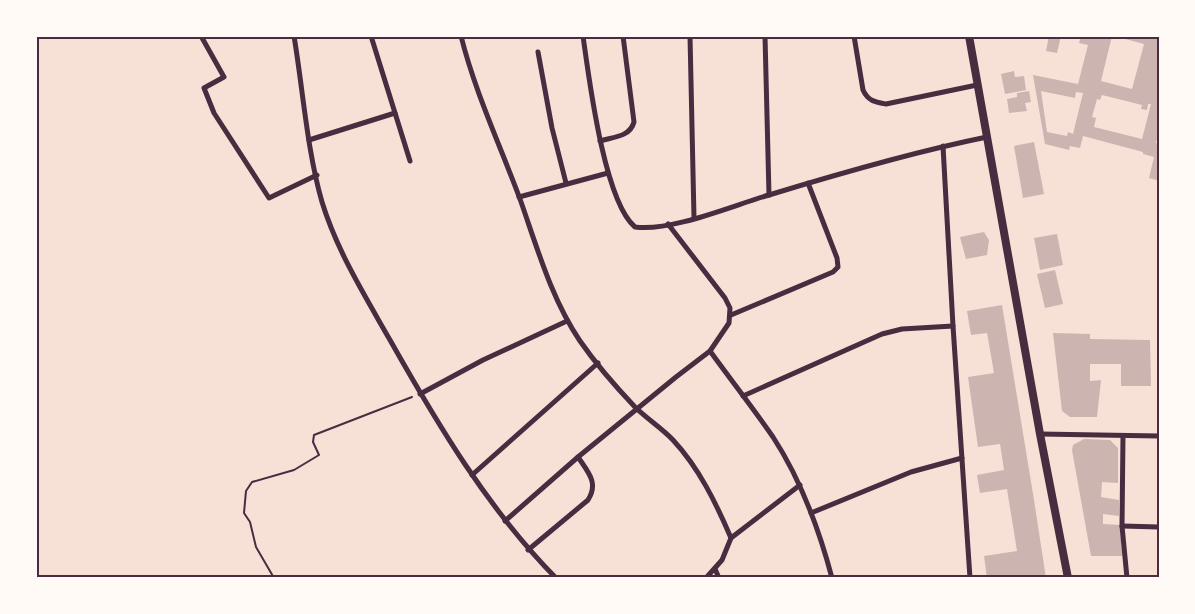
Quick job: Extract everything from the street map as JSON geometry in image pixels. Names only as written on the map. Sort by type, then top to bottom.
[{"type":"main road","points":[[970,37],[1040,434],[1068,578]]},
{"type":"street","points":[[201,36],[224,78],[204,88],[214,113],[269,198],[317,175]]},
{"type":"street","points":[[294,36],[309,140],[322,200],[343,254],[420,394],[472,475],[505,521],[556,578]]},
{"type":"street","points":[[371,36],[410,160]]},
{"type":"street","points":[[461,36],[466,56],[554,292],[567,321],[598,363],[637,409],[673,440],[691,462],[703,480],[730,538],[728,550],[715,570],[706,578]]},
{"type":"street","points":[[584,36],[600,141],[608,172],[625,215],[635,227],[643,228],[693,218],[808,183],[943,146],[987,137]]},
{"type":"street","points":[[600,141],[625,134],[634,122],[623,36]]},
{"type":"street","points":[[690,36],[693,218]]},
{"type":"street","points":[[765,36],[769,195]]},
{"type":"street","points":[[854,36],[863,90],[867,98],[876,103],[886,104],[978,85]]},
{"type":"street","points":[[538,52],[552,128],[566,183]]},
{"type":"street","points":[[309,140],[395,113]]},
{"type":"street","points":[[943,146],[970,578]]},
{"type":"street","points":[[519,197],[608,172]]},
{"type":"street","points":[[731,315],[834,272],[838,267],[837,258],[808,183]]},
{"type":"street","points":[[505,521],[578,457],[710,351],[729,323],[730,308],[725,298],[668,224]]},
{"type":"street","points":[[420,394],[483,360],[567,321]]},
{"type":"street","points":[[743,396],[882,334],[913,328],[953,326]]},
{"type":"street","points":[[710,351],[774,438],[800,484],[812,513],[832,578]]},
{"type":"street","points":[[472,475],[598,363]]},
{"type":"street","points":[[1040,434],[1159,436]]},
{"type":"street","points":[[1123,436],[1122,526],[1127,578]]},
{"type":"street","points":[[528,549],[588,500],[592,494],[594,482],[578,457]]},
{"type":"street","points":[[812,513],[911,472],[962,458]]},
{"type":"street","points":[[730,538],[800,484]]},
{"type":"street","points":[[1122,526],[1159,527]]},
{"type":"street","points":[[715,570],[719,578]]},
{"type":"path","points":[[274,578],[256,548],[250,522],[244,513],[246,491],[252,482],[294,470],[314,459],[319,455],[313,442],[314,435],[420,394]]},
{"type":"building","points":[[1049,36],[1061,36],[1057,53],[1046,51]]},
{"type":"building","points":[[1081,36],[1112,36],[1101,81],[1132,89],[1144,44],[1114,36],[1159,36],[1157,77],[1159,78],[1159,131],[1156,143],[1159,144],[1159,181],[1149,178],[1154,157],[1143,154],[1143,152],[1083,136],[1080,148],[1070,146],[1069,150],[1045,144],[1033,75],[1078,84],[1088,45],[1079,43]],"holes":[[[1041,91],[1075,98],[1076,92],[1083,93],[1073,134],[1068,132],[1067,136],[1047,132]],[[1102,95],[1142,105],[1141,109],[1147,110],[1148,104],[1151,104],[1142,139],[1094,127],[1096,118],[1092,117],[1097,99],[1100,100]]]},
{"type":"building","points":[[1014,71],[1015,77],[1024,76],[1026,90],[1005,94],[1001,74]]},
{"type":"building","points":[[1029,91],[1031,102],[1025,103],[1027,111],[1009,113],[1007,99],[1017,97],[1017,93]]},
{"type":"building","points":[[1034,142],[1044,194],[1023,198],[1014,146]]},
{"type":"building","points":[[984,232],[989,240],[987,255],[966,259],[960,237]]},
{"type":"building","points":[[1057,234],[1063,265],[1040,270],[1034,238]]},
{"type":"building","points":[[1055,270],[1063,304],[1045,308],[1037,274]]},
{"type":"building","points":[[1002,305],[1046,578],[987,578],[984,556],[1017,551],[1007,489],[980,493],[977,475],[1004,470],[1000,444],[978,447],[968,377],[994,373],[987,333],[971,335],[967,311]]},
{"type":"building","points":[[1053,333],[1090,334],[1090,339],[1150,340],[1151,386],[1121,386],[1121,364],[1090,364],[1090,381],[1101,380],[1097,417],[1070,417],[1062,411]]},
{"type":"building","points":[[1084,439],[1110,440],[1118,448],[1118,483],[1102,482],[1101,497],[1119,500],[1119,516],[1103,514],[1103,524],[1120,525],[1122,556],[1091,556],[1072,450],[1073,445]]}]
